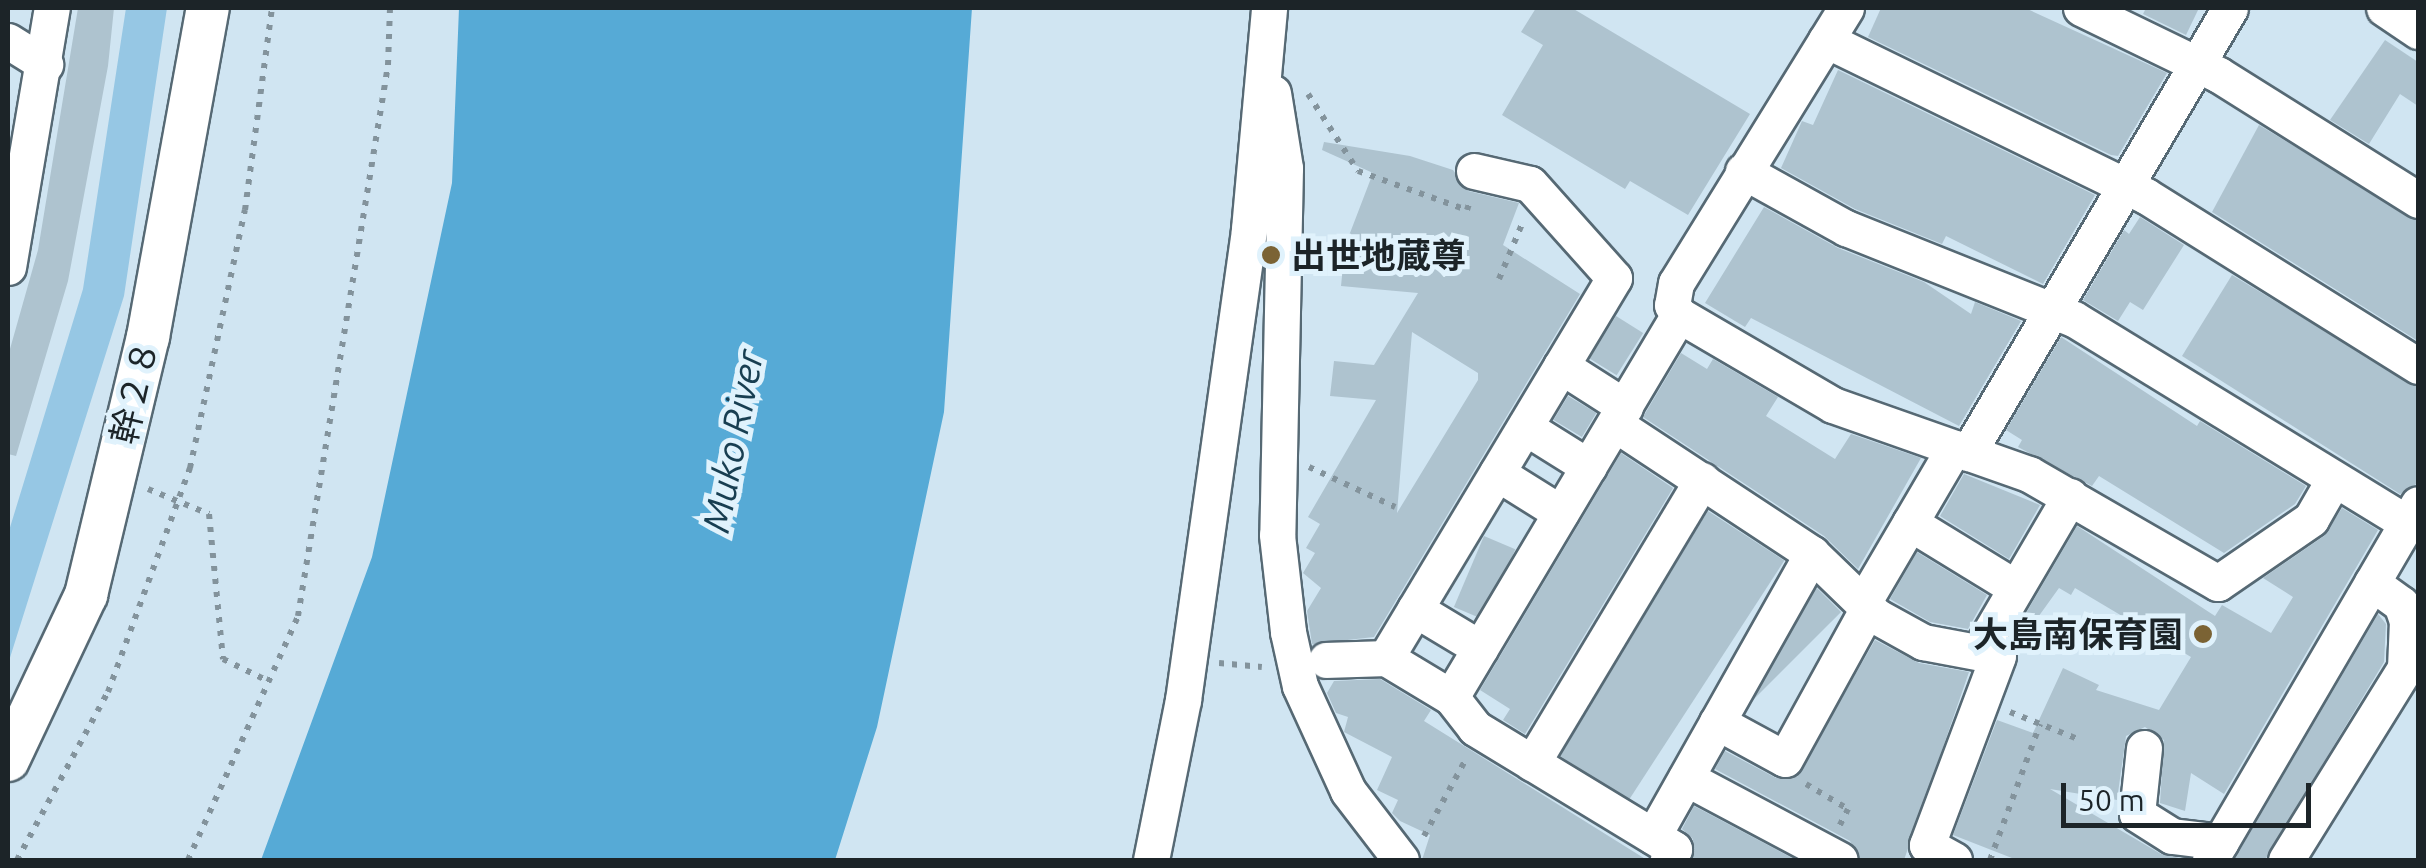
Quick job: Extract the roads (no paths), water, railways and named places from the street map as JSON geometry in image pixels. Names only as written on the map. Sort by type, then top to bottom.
[{"type":"street","points":[[8,267],[16,187],[45,64],[52,8]]},
{"type":"street","name":"幹２８","points":[[8,760],[86,594],[148,337],[208,8]]},
{"type":"street","points":[[1151,860],[1188,662],[1249,229],[1269,8]]},
{"type":"street","points":[[1846,8],[1671,294],[1679,315],[1833,405],[2070,496],[2218,583],[2311,519],[2334,479]]},
{"type":"street","points":[[2081,8],[2197,64],[2418,200]]},
{"type":"street","points":[[1717,722],[1785,759],[1910,523],[2052,310],[2230,8]]},
{"type":"street","points":[[2384,8],[2418,31]]},
{"type":"street","points":[[1826,40],[2126,185],[2418,366]]},
{"type":"street","points":[[8,41],[45,64]]},
{"type":"street","points":[[1263,76],[1272,89],[1286,168],[1277,535],[1300,686],[1348,790],[1410,852]]},
{"type":"street","points":[[1743,171],[1846,228],[2052,310],[2334,479],[2413,514],[2216,851],[2172,836],[2137,814],[2144,748]]},
{"type":"street","points":[[1386,658],[1614,278],[1536,190],[1518,177],[1478,172]]},
{"type":"street","points":[[1451,697],[1679,315]]},
{"type":"street","points":[[1560,366],[1702,480],[1812,554],[1866,605],[1923,642],[1981,648],[1998,656],[1980,700],[1934,855]]},
{"type":"street","points":[[1524,427],[1589,467]]},
{"type":"street","points":[[1497,473],[1561,513]]},
{"type":"street","points":[[1532,763],[1702,480]]},
{"type":"street","points":[[1981,648],[2070,496]]},
{"type":"street","points":[[1910,523],[2016,588]]},
{"type":"street","points":[[1326,660],[1386,658],[1451,697],[1481,732],[1661,848],[1686,778],[1812,554]]},
{"type":"street","points":[[2286,860],[2405,668],[2408,621],[2401,604],[2372,584]]},
{"type":"street","points":[[1415,609],[1480,648]]},
{"type":"street","points":[[1686,778],[1832,857]]},
{"type":"water","name":"Muko River","points":[[459,8],[972,8],[944,412],[877,727],[835,860],[261,860],[372,557],[452,183]]},
{"type":"place","name":"出世地蔵尊","points":[[1271,255]]},
{"type":"place","name":"大島南保育園","points":[[2203,634]]}]
